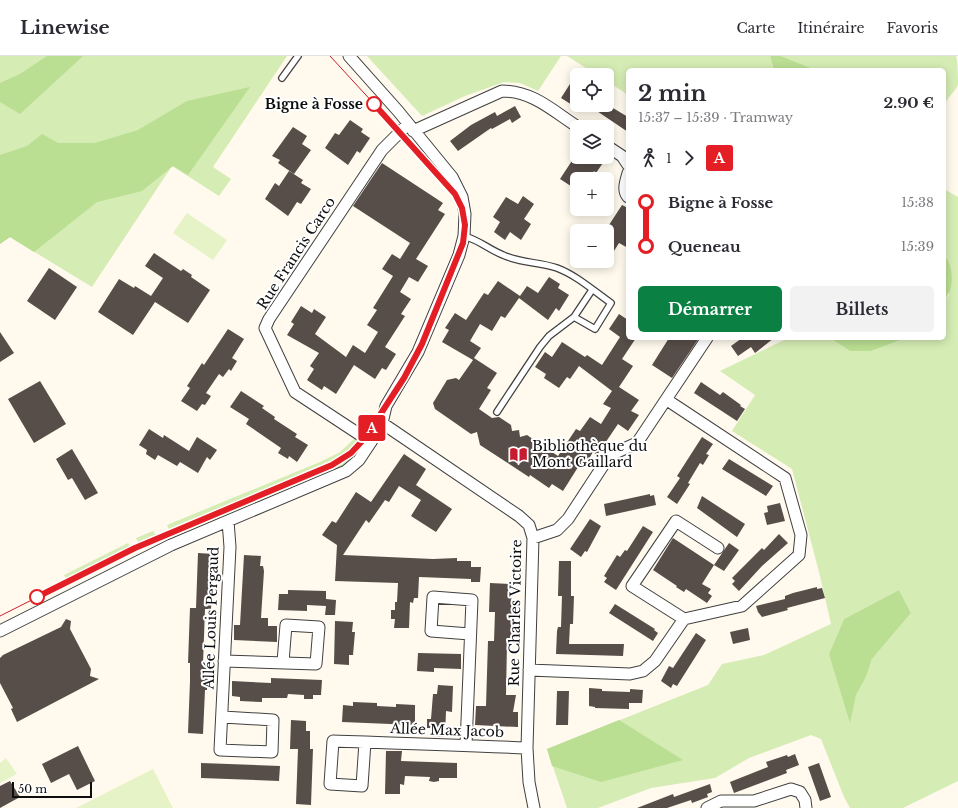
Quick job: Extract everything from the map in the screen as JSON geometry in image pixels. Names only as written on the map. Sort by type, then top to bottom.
[{"type":"street","points":[[0,631],[147,556],[346,471],[359,460],[371,442],[382,423],[386,406],[404,378],[426,335],[458,258],[464,236],[465,214],[462,197],[452,178],[349,56]]},
{"type":"street","points":[[410,127],[502,91],[517,91],[530,96],[570,122]]},
{"type":"street","name":"Rue Francis Carco","points":[[371,442],[295,392],[265,328],[269,319],[357,186],[390,141],[410,127]]},
{"type":"street","points":[[614,151],[622,156],[626,162]]},
{"type":"street","points":[[626,180],[624,186],[626,195]]},
{"type":"street","points":[[533,538],[557,530],[568,519],[608,458],[614,453],[637,443],[706,340]]},
{"type":"street","points":[[529,670],[630,674],[643,671],[655,661],[684,619],[742,606],[799,555],[801,535],[786,478],[667,400]]},
{"type":"street","name":"Rue Charles Victoire","points":[[382,423],[519,516],[529,525],[533,538],[527,748],[529,782],[534,808]]},
{"type":"street","name":"Allée Louis Pergaud","points":[[223,717],[273,720],[272,752],[220,750],[223,717],[224,661],[230,547],[228,521]]},
{"type":"street","points":[[684,619],[632,586],[676,521],[718,548]]},
{"type":"street","points":[[466,745],[472,600],[433,597],[431,631],[470,634]]},
{"type":"street","points":[[224,661],[316,664],[319,627],[286,625],[283,662]]},
{"type":"street","name":"Allée Max Jacob","points":[[365,742],[362,786],[330,784],[333,741],[466,745],[527,748]]},
{"type":"street","points":[[707,808],[721,801],[754,801],[790,789],[800,792],[805,800],[806,808]]},
{"type":"lane","points":[[282,78],[298,56]]},
{"type":"lane","points":[[464,236],[478,240],[502,255],[518,261],[544,264],[563,270],[611,303],[594,329],[574,317]]},
{"type":"lane","points":[[497,412],[545,342],[574,317],[592,290]]},
{"type":"green space","points":[[0,56],[287,56],[213,167],[231,179],[219,196],[172,166],[92,287],[10,237],[0,244]]},
{"type":"green space","points":[[47,56],[83,56],[20,114],[0,102],[0,83],[20,74]]},
{"type":"green space","points":[[367,56],[561,56],[538,91],[520,83],[504,82],[465,96],[422,116]]},
{"type":"green space","points":[[567,56],[770,56],[773,68],[626,68],[626,94],[614,86],[614,68],[586,68]]},
{"type":"green space","points":[[770,56],[781,56],[811,68],[773,68]]},
{"type":"green space","points":[[781,56],[956,56],[958,66],[958,85],[946,102],[946,68],[811,68]]},
{"type":"green space","points":[[250,87],[188,175],[173,166],[142,191],[97,202],[34,252],[10,237],[0,244],[0,155],[27,146],[42,134],[58,143],[95,143],[138,130],[187,101]]},
{"type":"green space","points":[[946,190],[958,197],[958,781],[903,808],[850,808],[844,797],[821,739],[811,735],[749,758],[715,778],[651,788],[598,808],[567,808],[547,749],[708,685],[722,664],[764,655],[831,624],[792,469],[732,431],[755,395],[720,371],[784,340],[833,340],[850,351],[871,351],[901,340],[946,340],[946,299],[949,295]],"holes":[[[899,590],[911,613],[872,659],[866,677],[856,695],[829,654],[844,619]]]},
{"type":"green space","points":[[187,213],[227,240],[213,260],[173,233]]},
{"type":"green space","points":[[946,257],[950,265],[952,278],[948,296],[946,298]]},
{"type":"green space","points":[[833,340],[901,340],[871,351],[850,351]]},
{"type":"green space","points":[[355,438],[359,442],[361,448],[347,465],[173,538],[167,525],[320,462],[340,452]]},
{"type":"green space","points":[[153,531],[159,540],[141,548],[136,538]]},
{"type":"green space","points":[[128,543],[133,552],[69,584],[64,575]]},
{"type":"green space","points":[[899,590],[911,613],[872,659],[866,677],[856,695],[850,723],[829,654],[844,619]]},
{"type":"green space","points":[[619,720],[683,760],[601,782],[552,766],[547,749]]},
{"type":"green space","points":[[6,758],[17,774],[0,783],[0,763]]},
{"type":"green space","points":[[153,769],[173,808],[76,808]]},
{"type":"building","points":[[570,84],[570,104],[561,98]]},
{"type":"building","points":[[515,106],[521,117],[512,123],[510,119],[492,129],[491,128],[458,151],[450,141],[471,125],[495,112],[497,116]]},
{"type":"building","points":[[614,109],[626,116],[626,131],[614,123],[614,120],[610,120],[598,112],[614,112]]},
{"type":"building","points":[[350,120],[363,129],[361,132],[370,138],[360,153],[357,151],[348,165],[325,148],[335,133],[339,135]]},
{"type":"building","points":[[293,127],[307,136],[302,144],[311,150],[294,174],[278,163],[280,160],[272,156]]},
{"type":"building","points":[[382,163],[443,203],[438,210],[445,214],[416,259],[428,266],[418,282],[409,277],[400,292],[411,299],[401,314],[405,316],[385,347],[396,354],[386,370],[382,368],[375,379],[354,365],[336,394],[324,386],[322,390],[307,380],[314,369],[310,366],[319,353],[287,335],[294,324],[291,322],[301,306],[312,313],[314,309],[326,317],[315,334],[346,357],[353,345],[365,353],[378,332],[367,325],[377,310],[373,308],[393,276],[382,269],[392,254],[400,259],[410,243],[353,206]]},
{"type":"building","points":[[570,164],[602,164],[597,172],[570,172],[570,185],[560,179]]},
{"type":"building","points":[[289,171],[303,180],[301,183],[311,189],[301,204],[297,202],[288,216],[265,199],[275,183],[279,186]]},
{"type":"building","points":[[523,196],[534,204],[524,219],[531,224],[521,240],[510,232],[505,240],[494,232],[500,222],[493,217],[506,197],[518,204]]},
{"type":"building","points":[[622,205],[626,207],[626,247],[619,243],[614,251],[614,224],[610,224]]},
{"type":"building","points":[[154,253],[181,271],[183,269],[192,275],[191,277],[210,290],[188,323],[155,302],[133,335],[98,312],[119,279],[134,288],[135,286],[151,296],[163,278],[145,266]]},
{"type":"building","points":[[49,268],[77,287],[55,320],[27,301]]},
{"type":"building","points":[[549,277],[560,284],[558,288],[569,295],[559,311],[556,308],[548,320],[519,298],[505,318],[501,316],[492,331],[480,324],[470,341],[481,348],[474,358],[497,373],[487,388],[491,390],[479,409],[492,418],[499,417],[511,425],[512,431],[519,430],[520,437],[527,435],[558,456],[576,429],[580,431],[590,417],[601,424],[611,408],[603,404],[612,391],[579,366],[570,379],[567,377],[559,388],[544,378],[546,374],[535,367],[545,352],[552,357],[562,342],[585,357],[587,355],[602,365],[620,337],[609,329],[619,314],[626,319],[626,340],[635,340],[622,359],[633,366],[619,387],[639,400],[631,411],[639,415],[628,431],[618,424],[597,455],[593,452],[584,467],[580,464],[563,491],[552,484],[549,488],[530,475],[529,477],[480,445],[477,432],[471,434],[435,409],[433,403],[447,380],[456,378],[459,380],[473,360],[442,342],[449,330],[445,328],[455,313],[466,320],[484,293],[488,295],[498,281],[520,296],[527,286],[538,293]]},
{"type":"building","points":[[228,329],[244,339],[232,358],[237,361],[231,371],[229,369],[223,377],[219,374],[206,393],[211,396],[205,405],[202,404],[197,411],[181,401],[190,388],[187,386],[202,363],[204,365]]},
{"type":"building","points":[[0,332],[14,353],[0,362]]},
{"type":"building","points":[[668,340],[698,340],[672,378],[652,365]]},
{"type":"building","points":[[739,340],[771,340],[755,353],[751,347],[738,356],[731,346]]},
{"type":"building","points":[[40,381],[66,424],[34,443],[8,399]]},
{"type":"building","points":[[701,382],[720,395],[723,392],[745,409],[737,421],[694,393]]},
{"type":"building","points":[[241,391],[264,406],[262,408],[275,417],[274,419],[297,434],[295,437],[308,445],[297,462],[289,456],[288,459],[278,453],[281,448],[246,424],[249,419],[230,407]]},
{"type":"building","points":[[149,429],[163,438],[164,435],[189,451],[197,437],[217,450],[210,460],[207,457],[198,473],[180,462],[177,466],[158,455],[155,460],[146,454],[147,450],[139,445]]},
{"type":"building","points":[[702,437],[713,444],[706,454],[709,455],[703,465],[700,463],[688,483],[690,484],[677,504],[667,497],[680,478],[677,476]]},
{"type":"building","points":[[72,449],[98,493],[85,500],[72,478],[68,480],[56,459]]},
{"type":"building","points":[[404,454],[426,469],[416,485],[452,509],[436,532],[411,516],[421,500],[399,486],[389,502],[385,500],[369,523],[366,520],[343,555],[433,559],[457,558],[457,561],[471,561],[471,567],[481,567],[480,582],[471,582],[471,579],[419,577],[418,598],[414,598],[413,603],[410,602],[409,628],[394,628],[395,619],[391,619],[391,610],[395,610],[398,583],[335,581],[337,545],[322,535],[332,521],[336,523],[356,492],[371,502]]},
{"type":"building","points":[[729,459],[773,486],[766,496],[722,469]]},
{"type":"building","points":[[650,494],[650,496],[654,495],[656,505],[606,516],[604,504]]},
{"type":"building","points":[[702,496],[745,524],[737,537],[697,508]]},
{"type":"building","points":[[780,503],[785,521],[767,525],[764,513],[768,512],[767,506]]},
{"type":"building","points":[[590,519],[601,526],[587,552],[585,551],[581,557],[570,549]]},
{"type":"building","points":[[643,526],[653,532],[616,590],[604,582],[607,578],[604,576],[617,555],[620,557],[625,550],[627,551]]},
{"type":"building","points":[[779,534],[788,543],[762,566],[739,591],[732,584],[735,581],[732,578],[762,548],[764,550]]},
{"type":"building","points":[[673,538],[714,565],[702,584],[711,589],[708,593],[712,596],[707,603],[686,589],[684,592],[653,570]]},
{"type":"building","points":[[729,543],[739,550],[724,571],[714,565]]},
{"type":"building","points":[[198,553],[214,554],[211,609],[205,609],[203,664],[209,664],[207,690],[205,690],[203,734],[188,733],[190,608],[196,608]]},
{"type":"building","points":[[244,555],[261,556],[260,566],[263,566],[264,571],[261,618],[268,618],[268,626],[277,626],[277,642],[234,640],[234,625],[240,625]]},
{"type":"building","points":[[559,561],[571,561],[571,596],[574,596],[573,624],[570,624],[569,644],[624,644],[623,656],[556,654],[557,631],[558,627],[561,627],[562,596],[558,596]]},
{"type":"building","points":[[490,583],[511,584],[512,623],[515,623],[511,642],[507,642],[506,695],[516,695],[513,712],[518,712],[518,727],[475,725],[476,706],[486,706],[488,641],[494,641],[495,612],[489,612]]},
{"type":"building","points":[[817,587],[817,589],[822,588],[825,598],[787,608],[788,610],[762,617],[758,612],[756,606],[785,599],[785,596],[793,593]]},
{"type":"building","points":[[288,590],[326,591],[326,599],[336,600],[335,615],[325,615],[326,606],[307,605],[307,611],[278,610],[279,594],[288,594]]},
{"type":"building","points":[[615,604],[655,629],[654,630],[658,633],[653,641],[609,613]]},
{"type":"building","points":[[66,619],[71,621],[70,629],[91,669],[90,676],[99,679],[17,722],[11,709],[13,708],[0,683],[0,658],[3,655],[61,627]]},
{"type":"building","points":[[335,621],[353,622],[352,632],[355,632],[353,655],[349,655],[349,665],[334,664]]},
{"type":"building","points":[[748,628],[750,640],[733,644],[730,632]]},
{"type":"building","points":[[696,633],[706,640],[677,686],[673,684],[671,688],[661,681],[669,666],[673,668]]},
{"type":"building","points":[[418,653],[461,654],[461,669],[434,668],[434,672],[417,671]]},
{"type":"building","points":[[271,678],[322,680],[321,695],[313,695],[313,699],[304,699],[304,695],[288,694],[287,698],[262,698],[262,702],[240,701],[240,697],[232,696],[232,681],[271,683]]},
{"type":"building","points":[[438,685],[453,686],[452,712],[446,711],[445,737],[430,736],[431,728],[427,728],[427,719],[431,719],[433,694],[437,694]]},
{"type":"building","points":[[589,688],[602,689],[602,691],[630,692],[630,689],[643,690],[642,703],[629,703],[629,709],[595,708],[589,706]]},
{"type":"building","points":[[557,691],[569,691],[568,725],[556,725]]},
{"type":"building","points":[[353,702],[377,703],[377,706],[396,707],[396,704],[415,705],[415,725],[342,722],[343,705],[353,706]]},
{"type":"building","points":[[291,720],[306,721],[306,731],[310,731],[310,749],[313,749],[311,805],[296,804],[298,749],[290,749]]},
{"type":"building","points":[[78,746],[95,781],[77,790],[69,774],[51,783],[42,764]]},
{"type":"building","points":[[386,751],[402,751],[401,761],[457,763],[457,778],[439,778],[439,781],[434,782],[429,781],[430,777],[405,776],[404,785],[400,784],[400,794],[385,794]]},
{"type":"building","points":[[795,754],[799,765],[786,770],[787,773],[734,793],[730,782],[768,767],[766,762]]},
{"type":"building","points":[[201,763],[280,766],[279,781],[201,778]]},
{"type":"building","points":[[819,763],[831,797],[820,801],[808,767]]},
{"type":"building","points":[[10,781],[20,797],[0,808],[0,786]]},
{"type":"building","points":[[710,784],[712,792],[707,794],[708,797],[692,803],[691,800],[667,808],[637,808],[673,794],[674,797]]},
{"type":"tram line","points":[[0,616],[135,548],[342,460],[359,446],[404,378],[418,352],[459,255],[465,225],[462,208],[446,182],[330,56]]},
{"type":"tram line","name":"A","points":[[37,597],[160,536],[295,481],[342,460],[359,446],[374,425],[404,378],[426,335],[459,255],[463,243],[465,225],[462,208],[455,194],[446,182],[374,104]]},
{"type":"place","name":"Bigne à Fosse","points":[[374,104]]},
{"type":"place","name":"Bibliothèque du Mont Gaillard","points":[[519,454]]}]
